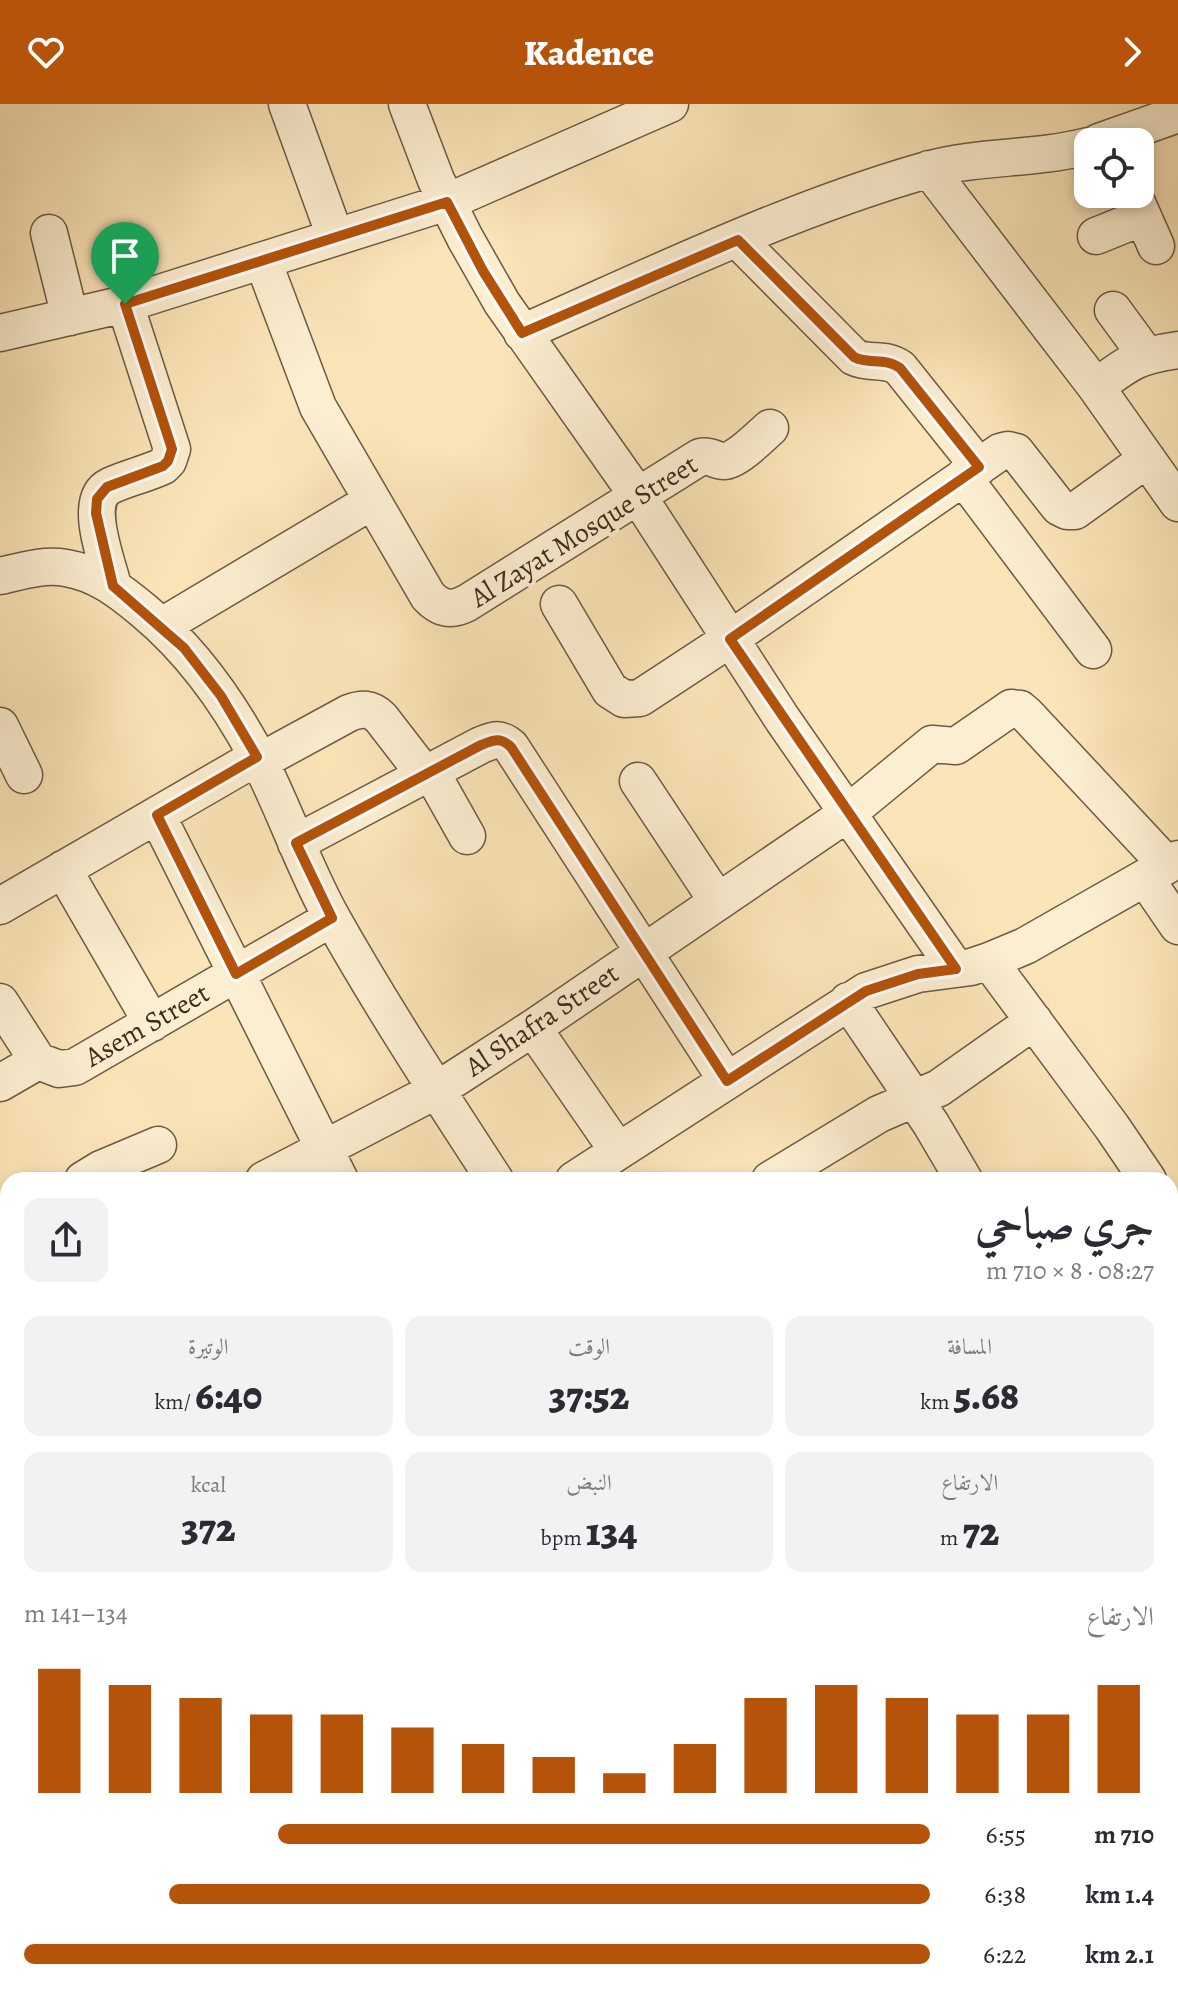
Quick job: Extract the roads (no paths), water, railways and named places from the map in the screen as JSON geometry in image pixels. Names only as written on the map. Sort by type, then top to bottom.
[{"type":"street","points":[[287,104],[335,236]]},
{"type":"street","points":[[407,104],[436,180],[483,271],[522,333],[638,496],[848,813],[972,965],[1034,1021],[1143,1172]]},
{"type":"street","points":[[0,333],[125,304],[447,202],[670,104]]},
{"type":"street","points":[[1140,128],[1178,114]]},
{"type":"street","points":[[522,333],[798,213],[929,169],[971,160],[1027,157],[1074,148]]},
{"type":"street","points":[[929,169],[1096,387],[1178,503]]},
{"type":"street","points":[[1096,236],[1144,219]]},
{"type":"street","points":[[49,233],[70,317]]},
{"type":"street","points":[[738,240],[854,357],[870,363],[886,361],[900,368],[1093,650]]},
{"type":"street","name":"Al Zayat Mosque Street","points":[[263,261],[311,392],[327,425],[428,596],[434,603],[451,609],[467,603],[700,457],[733,460],[770,428]]},
{"type":"street","points":[[113,586],[96,513],[97,499],[107,487],[163,466],[172,449],[125,304]]},
{"type":"street","points":[[1113,310],[1165,358]]},
{"type":"street","points":[[1096,387],[1136,359],[1165,358]]},
{"type":"street","points":[[559,604],[610,690],[624,699],[632,699],[648,695],[1000,452],[1016,452],[1059,507],[1067,511],[1075,511],[1147,459]]},
{"type":"street","points":[[162,626],[372,501]]},
{"type":"street","points":[[0,576],[40,567],[65,568],[89,574],[113,586],[184,648],[221,696],[258,760],[332,918],[490,1172]]},
{"type":"street","points":[[0,906],[258,760],[362,709],[376,713],[428,773],[467,836]]},
{"type":"street","name":"Al Shafra Street","points":[[300,1172],[332,1165],[437,1090],[848,813],[932,744],[956,746],[1008,710],[1020,709],[1163,867]]},
{"type":"street","points":[[0,726],[24,775]]},
{"type":"street","points":[[296,843],[481,745],[494,740],[504,741],[511,747],[727,1081]]},
{"type":"street","points":[[638,781],[718,902]]},
{"type":"street","points":[[157,815],[332,1165]]},
{"type":"street","points":[[586,1172],[848,1001],[893,981],[972,965],[1025,946],[1163,867],[1178,926]]},
{"type":"street","points":[[63,869],[152,1023]]},
{"type":"street","name":"Asem Street","points":[[38,1061],[67,1069],[332,918]]},
{"type":"street","points":[[848,1001],[959,1172]]},
{"type":"street","points":[[0,1002],[38,1061],[0,1083]]},
{"type":"street","points":[[783,1172],[879,1114],[915,1100],[964,1072],[1034,1021]]},
{"type":"street","points":[[533,1028],[618,1151]]},
{"type":"street","points":[[96,1172],[158,1145]]}]
